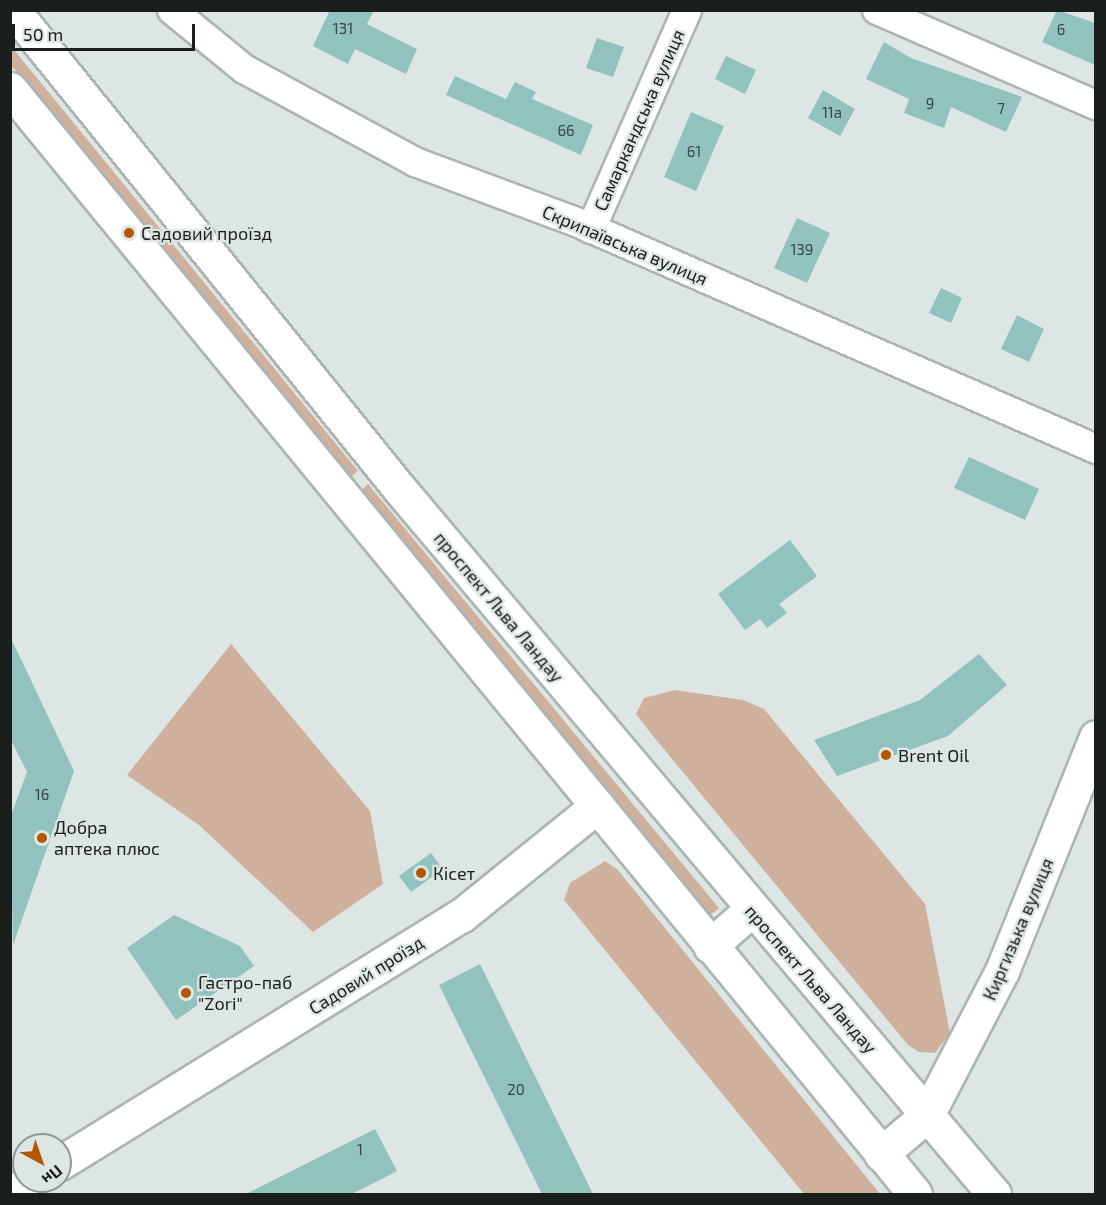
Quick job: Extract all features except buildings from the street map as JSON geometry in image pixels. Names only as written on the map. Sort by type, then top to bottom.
[{"type":"main road","name":"проспект Льва Ландау","points":[[14,10],[398,487],[751,910],[994,1194]]},
{"type":"main road","points":[[10,89],[915,1194]]},
{"type":"main road","name":"Киргизька вулиця","points":[[927,1115],[1002,970],[1095,737]]},
{"type":"main road","name":"Садовий проїзд","points":[[72,1156],[462,915],[597,806]]},
{"type":"main road","points":[[710,946],[751,910]]},
{"type":"main road","points":[[880,1154],[927,1115]]},
{"type":"street","name":"Скрипаївська вулиця","points":[[172,10],[244,69],[415,162],[591,229],[1095,449]]},
{"type":"street","name":"Самаркандська вулиця","points":[[591,229],[687,10]]},
{"type":"street","points":[[877,10],[1095,105]]},
{"type":"shaded area","points":[[10,45],[358,471],[350,478],[11,65]]},
{"type":"shaded area","points":[[368,484],[719,908],[709,916],[360,492]]},
{"type":"shaded area","points":[[231,644],[370,811],[383,884],[313,932],[199,825],[127,775]]},
{"type":"shaded area","points":[[675,690],[743,700],[764,709],[925,904],[950,1033],[935,1053],[919,1052],[908,1045],[636,714],[644,698]]},
{"type":"shaded area","points":[[605,861],[618,870],[880,1194],[804,1194],[564,900],[570,883]]},
{"type":"place","name":"Садовий проїзд","points":[[129,233]]},
{"type":"place","name":"Brent Oil","points":[[886,755]]},
{"type":"place","name":"Добра аптека плюс","points":[[42,838]]},
{"type":"place","name":"Кісет","points":[[421,873]]},
{"type":"place","name":"Гастро-паб \"Zori\"","points":[[186,993]]}]
